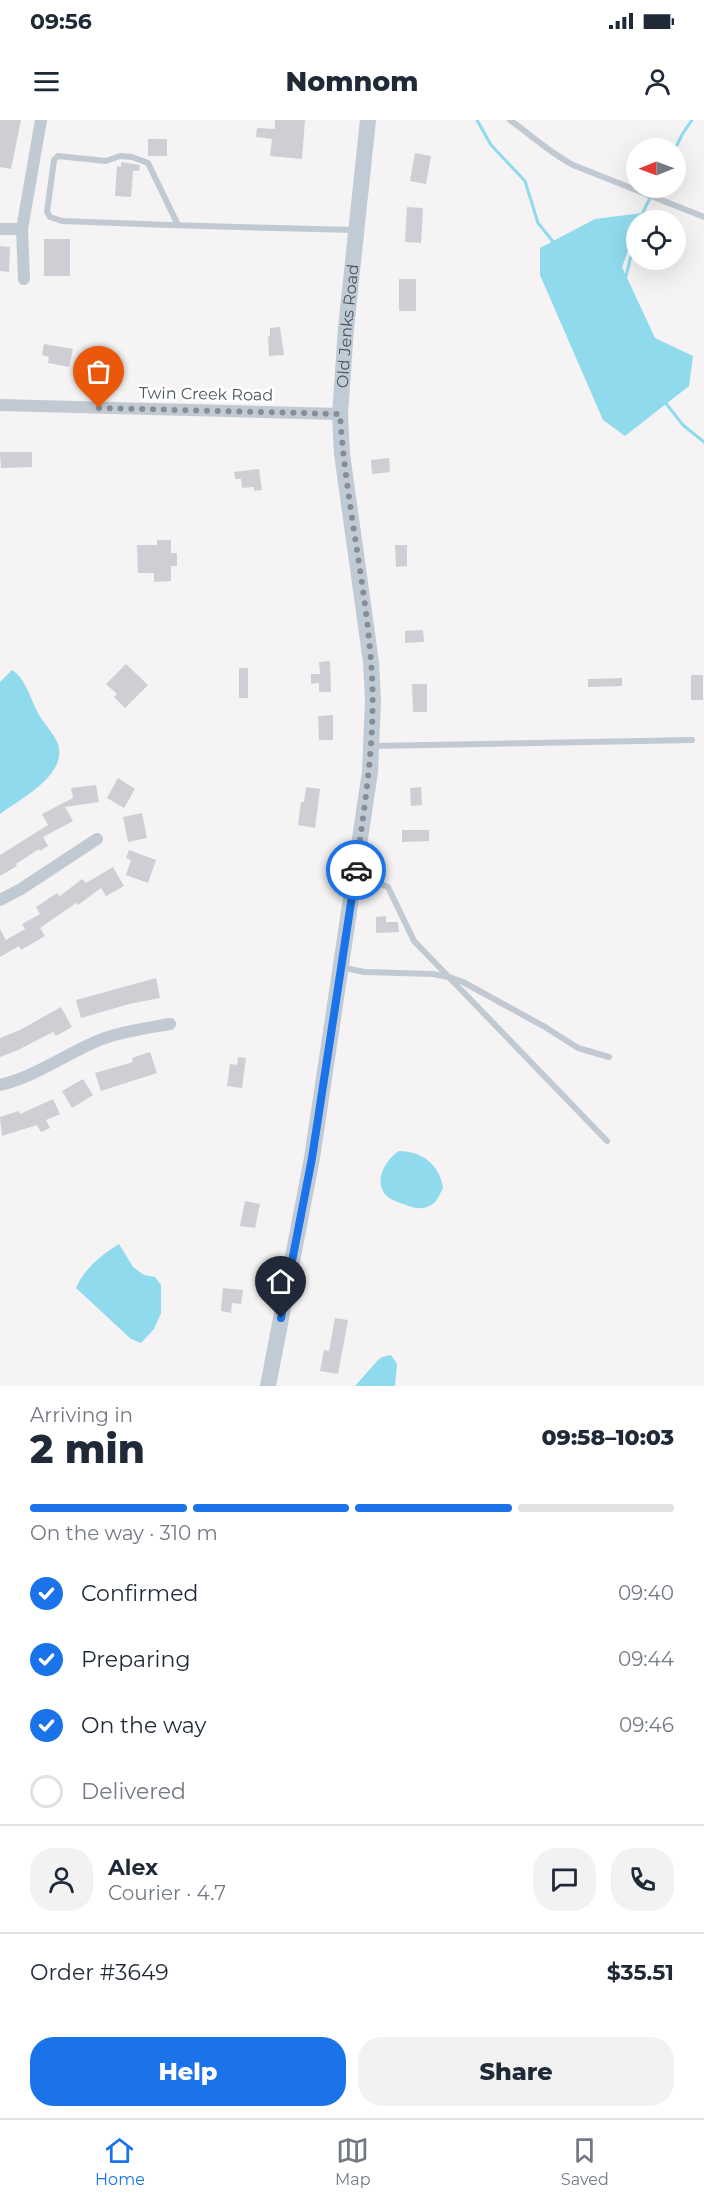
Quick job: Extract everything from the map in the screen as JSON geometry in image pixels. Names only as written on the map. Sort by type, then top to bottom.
[{"type":"street","points":[[24,279],[22,229],[41,120]]},
{"type":"street","name":"Old Jenks Road","points":[[268,1386],[312,1158],[372,746],[371,662],[342,454],[340,414],[368,120]]},
{"type":"street","points":[[0,229],[22,229]]},
{"type":"street","name":"Twin Creek Road","points":[[0,405],[340,414]]},
{"type":"street","points":[[0,900],[98,839]]},
{"type":"street","points":[[0,1086],[23,1078],[102,1040],[127,1032],[170,1024]]},
{"type":"lane","points":[[510,120],[529,133],[553,155],[704,217]]},
{"type":"lane","points":[[178,225],[148,163],[132,157],[120,156],[106,161],[58,156],[54,160],[46,206],[50,217],[62,221],[178,225],[357,230]]},
{"type":"lane","points":[[372,746],[692,740]]},
{"type":"lane","points":[[355,874],[388,886],[414,941],[607,1142]]},
{"type":"lane","points":[[340,967],[364,972],[449,976],[545,1027],[578,1048],[609,1058]]},
{"type":"water","points":[[626,215],[626,256],[622,267],[655,338],[693,356],[689,386],[625,436],[603,420],[540,275],[540,248],[595,219]]},
{"type":"water","points":[[12,670],[21,678],[38,713],[56,740],[59,755],[56,766],[40,785],[0,814],[0,682]]},
{"type":"water","points":[[399,1151],[422,1157],[434,1166],[443,1188],[432,1205],[423,1208],[412,1207],[389,1198],[384,1192],[381,1186],[382,1173],[389,1160]]},
{"type":"water","points":[[119,1244],[133,1267],[144,1275],[155,1277],[161,1285],[161,1313],[154,1329],[141,1343],[131,1339],[76,1288],[94,1263]]},
{"type":"water","points":[[391,1355],[397,1364],[395,1386],[355,1386],[378,1360]]},
{"type":"building","points":[[0,120],[21,120],[11,169],[0,167]]},
{"type":"building","points":[[275,120],[305,120],[302,159],[270,156],[272,139],[256,137],[257,128],[275,129]]},
{"type":"building","points":[[148,139],[167,139],[167,156],[148,156]]},
{"type":"building","points":[[415,153],[431,156],[426,184],[410,181]]},
{"type":"building","points":[[121,162],[140,165],[139,171],[133,171],[131,197],[115,196],[117,166],[121,167]]},
{"type":"building","points":[[407,207],[423,208],[421,243],[405,242]]},
{"type":"building","points":[[44,239],[70,239],[70,276],[44,276]]},
{"type":"building","points":[[0,246],[10,247],[9,272],[0,271]]},
{"type":"building","points":[[399,279],[416,279],[416,311],[399,311]]},
{"type":"building","points":[[280,327],[284,355],[269,356],[270,328]]},
{"type":"building","points":[[44,344],[73,349],[69,367],[48,363],[49,357],[42,355]]},
{"type":"building","points":[[0,452],[32,452],[32,467],[1,468]]},
{"type":"building","points":[[389,458],[390,472],[372,474],[371,460]]},
{"type":"building","points":[[259,469],[262,490],[254,491],[254,487],[242,488],[241,479],[235,479],[234,472]]},
{"type":"building","points":[[157,540],[171,540],[171,553],[177,553],[177,566],[171,566],[171,581],[154,582],[154,573],[138,573],[137,545],[157,545]]},
{"type":"building","points":[[395,545],[407,545],[407,566],[396,567]]},
{"type":"building","points":[[423,630],[424,642],[405,643],[405,631]]},
{"type":"building","points":[[330,661],[331,692],[319,692],[319,683],[311,684],[311,674],[320,674],[319,662]]},
{"type":"building","points":[[126,664],[148,685],[125,708],[114,697],[117,694],[106,684]]},
{"type":"building","points":[[239,668],[248,668],[248,698],[239,698]]},
{"type":"building","points":[[691,675],[703,675],[703,700],[691,700]]},
{"type":"building","points":[[622,678],[622,686],[588,687],[588,679]]},
{"type":"building","points":[[412,684],[427,684],[427,712],[413,712]]},
{"type":"building","points":[[333,715],[333,740],[319,740],[318,716]]},
{"type":"building","points":[[118,778],[135,789],[124,808],[107,798]]},
{"type":"building","points":[[96,785],[99,802],[65,807],[73,821],[43,837],[48,846],[40,851],[39,849],[0,876],[0,855],[48,825],[42,814],[73,798],[71,788]]},
{"type":"building","points":[[306,787],[320,789],[315,828],[298,825],[301,802],[304,802]]},
{"type":"building","points":[[421,787],[422,805],[411,806],[410,788]]},
{"type":"building","points":[[142,813],[147,838],[128,842],[123,817]]},
{"type":"building","points":[[402,830],[429,830],[429,841],[402,842]]},
{"type":"building","points":[[129,850],[156,860],[148,883],[126,875],[131,860],[126,858]]},
{"type":"building","points":[[113,867],[124,886],[106,896],[101,888],[40,928],[45,936],[21,950],[19,946],[0,957],[0,929],[6,940],[25,929],[22,924],[40,914],[36,907],[57,893],[60,896],[82,879],[86,883]]},
{"type":"building","points":[[386,916],[386,922],[398,922],[399,932],[376,933],[376,917]]},
{"type":"building","points":[[156,978],[160,998],[81,1018],[76,1000]]},
{"type":"building","points":[[61,1007],[72,1027],[56,1036],[53,1032],[0,1057],[0,1038],[20,1030]]},
{"type":"building","points":[[150,1052],[157,1073],[101,1091],[95,1073],[133,1062],[132,1058]]},
{"type":"building","points":[[238,1057],[246,1058],[242,1088],[227,1086],[230,1064],[237,1065]]},
{"type":"building","points":[[83,1079],[93,1095],[72,1108],[62,1091]]},
{"type":"building","points":[[53,1099],[60,1114],[46,1120],[50,1128],[41,1132],[37,1125],[2,1136],[0,1117],[19,1111],[20,1114]]},
{"type":"building","points":[[245,1201],[260,1204],[255,1228],[240,1226]]},
{"type":"building","points":[[223,1288],[243,1290],[241,1304],[232,1303],[231,1313],[221,1311]]},
{"type":"building","points":[[335,1318],[348,1320],[338,1374],[320,1371],[324,1350],[329,1351]]},
{"type":"waterway","points":[[477,120],[491,145],[525,181],[538,223],[555,244]]},
{"type":"waterway","points":[[680,138],[692,120]]},
{"type":"waterway","points":[[644,210],[650,198]]},
{"type":"waterway","points":[[626,276],[627,270]]},
{"type":"waterway","points":[[664,401],[683,425],[704,442]]},
{"type":"way so far","points":[[99,408],[340,414],[342,454],[367,624],[373,700],[370,772],[356,870]]},
{"type":"route","points":[[281,1318],[312,1158],[356,870]]}]
